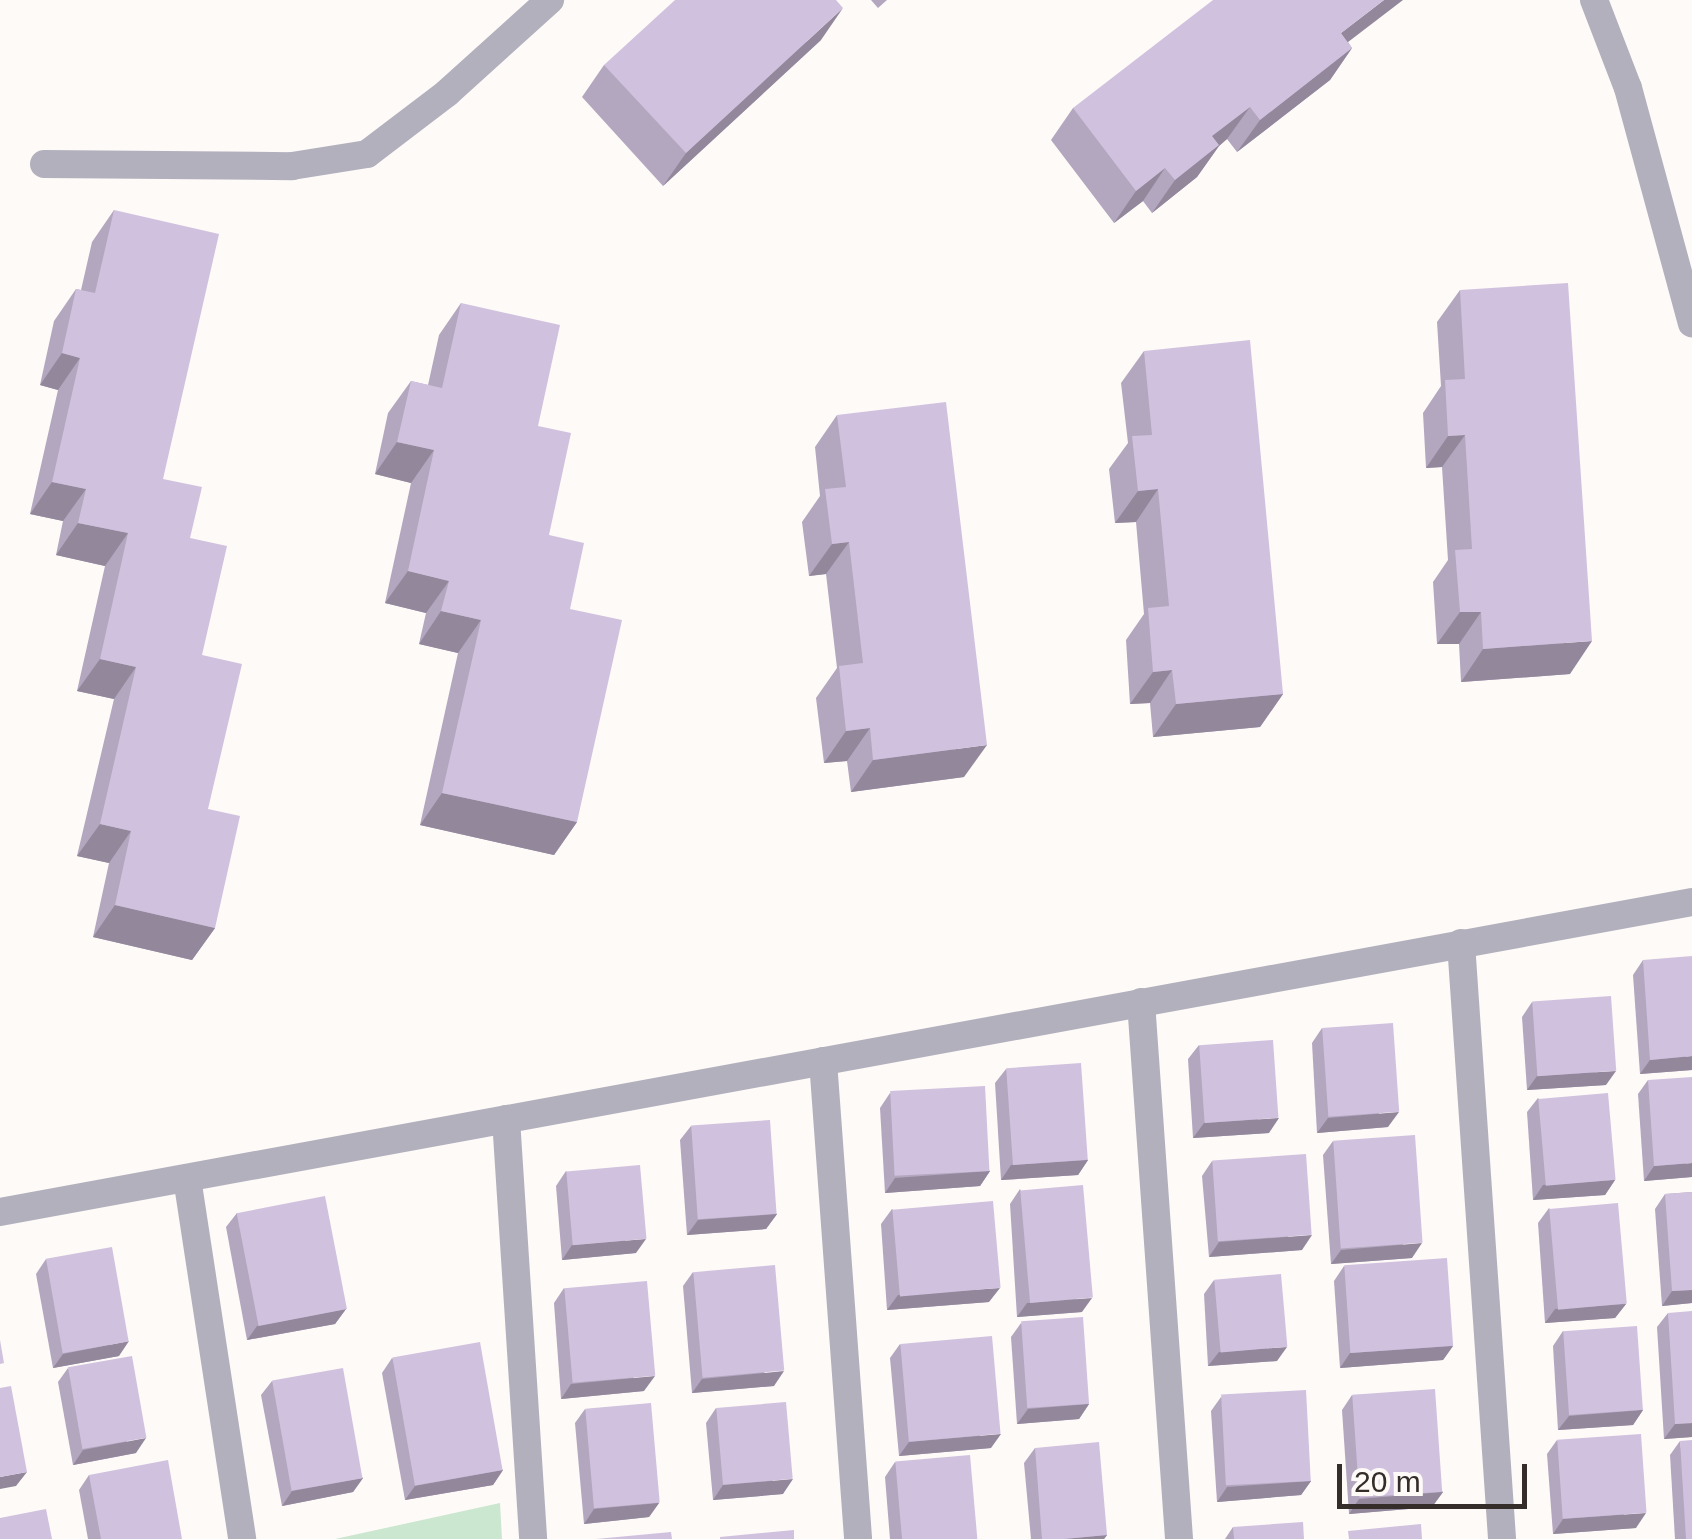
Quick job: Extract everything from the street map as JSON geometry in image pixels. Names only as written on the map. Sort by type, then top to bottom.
[{"type":"street","points":[[44,164],[292,166],[367,154],[447,93],[550,0]]},
{"type":"street","points":[[1594,0],[1628,88],[1692,323]]},
{"type":"street","points":[[0,1212],[1692,902]]},
{"type":"street","points":[[1462,943],[1502,1539]]},
{"type":"street","points":[[1141,1002],[1179,1539]]},
{"type":"street","points":[[823,1060],[858,1539]]},
{"type":"street","points":[[506,1119],[533,1539]]},
{"type":"street","points":[[187,1178],[242,1539]]},
{"type":"green space","points":[[500,1503],[502,1539],[335,1539]]},
{"type":"building","points":[[675,0],[836,0],[843,8],[686,153],[604,65]]},
{"type":"building","points":[[1213,0],[1384,0],[1341,33],[1352,48],[1260,120],[1250,107],[1212,136],[1219,145],[1175,180],[1165,168],[1136,191],[1073,108]]},
{"type":"building","points":[[114,210],[219,234],[163,479],[202,487],[190,538],[227,546],[202,655],[242,664],[208,809],[240,816],[215,928],[115,905],[131,831],[100,824],[136,667],[100,659],[128,533],[78,523],[86,489],[52,482],[80,358],[62,353],[76,289],[95,293]]},
{"type":"building","points":[[1568,283],[1592,641],[1483,649],[1481,612],[1460,612],[1455,550],[1472,549],[1465,435],[1448,436],[1445,380],[1465,379],[1460,290]]},
{"type":"building","points":[[461,303],[560,325],[538,426],[571,433],[549,535],[584,543],[570,609],[622,620],[577,822],[442,793],[481,620],[441,611],[449,581],[408,571],[434,450],[397,442],[411,381],[442,388]]},
{"type":"building","points":[[1250,340],[1283,694],[1176,704],[1172,670],[1153,672],[1148,608],[1169,606],[1158,489],[1138,491],[1132,436],[1152,435],[1144,351]]},
{"type":"building","points":[[946,402],[987,745],[873,760],[870,728],[846,731],[839,666],[863,663],[849,542],[832,544],[825,489],[846,487],[837,415]]},
{"type":"building","points":[[1692,956],[1692,1056],[1650,1060],[1643,960]]},
{"type":"building","points":[[1611,996],[1616,1071],[1537,1076],[1532,1002]]},
{"type":"building","points":[[1393,1023],[1399,1112],[1328,1117],[1322,1028]]},
{"type":"building","points":[[1273,1040],[1278,1118],[1205,1123],[1199,1045]]},
{"type":"building","points":[[1081,1063],[1088,1160],[1013,1165],[1006,1068]]},
{"type":"building","points":[[1692,1077],[1692,1163],[1654,1166],[1648,1080]]},
{"type":"building","points":[[985,1086],[989,1171],[895,1176],[890,1091]]},
{"type":"building","points":[[1608,1093],[1616,1180],[1546,1186],[1538,1099]]},
{"type":"building","points":[[770,1120],[777,1214],[698,1219],[691,1126]]},
{"type":"building","points":[[1415,1135],[1423,1243],[1341,1248],[1333,1141]]},
{"type":"building","points":[[1306,1154],[1312,1235],[1218,1241],[1212,1161]]},
{"type":"building","points":[[640,1165],[646,1239],[573,1245],[566,1171]]},
{"type":"building","points":[[1083,1185],[1093,1298],[1030,1303],[1020,1190]]},
{"type":"building","points":[[1692,1192],[1692,1290],[1672,1291],[1665,1194]]},
{"type":"building","points":[[325,1196],[347,1309],[259,1326],[237,1213]]},
{"type":"building","points":[[993,1201],[1001,1288],[900,1296],[892,1210]]},
{"type":"building","points":[[1618,1203],[1627,1304],[1558,1310],[1549,1209]]},
{"type":"building","points":[[112,1247],[129,1342],[63,1353],[46,1259]]},
{"type":"building","points":[[1447,1258],[1453,1346],[1350,1353],[1344,1265]]},
{"type":"building","points":[[775,1265],[784,1371],[703,1378],[693,1272]]},
{"type":"building","points":[[1281,1274],[1287,1347],[1221,1353],[1214,1280]]},
{"type":"building","points":[[647,1281],[655,1376],[573,1383],[564,1288]]},
{"type":"building","points":[[1692,1311],[1692,1423],[1675,1424],[1668,1313]]},
{"type":"building","points":[[1083,1317],[1089,1404],[1027,1408],[1021,1321]]},
{"type":"building","points":[[1637,1326],[1643,1410],[1569,1415],[1563,1331]]},
{"type":"building","points":[[992,1336],[1001,1434],[909,1442],[900,1344]]},
{"type":"building","points":[[480,1342],[503,1470],[415,1485],[392,1357]]},
{"type":"building","points":[[132,1356],[146,1438],[82,1449],[68,1367]]},
{"type":"building","points":[[343,1368],[362,1478],[292,1491],[272,1381]]},
{"type":"building","points":[[11,1386],[27,1472],[0,1477],[0,1388]]},
{"type":"building","points":[[1435,1389],[1442,1492],[1359,1498],[1352,1395]]},
{"type":"building","points":[[1306,1390],[1311,1481],[1226,1485],[1221,1394]]},
{"type":"building","points":[[786,1402],[793,1479],[723,1485],[716,1408]]},
{"type":"building","points":[[651,1403],[660,1503],[594,1508],[585,1409]]},
{"type":"building","points":[[1641,1434],[1647,1513],[1563,1519],[1557,1440]]},
{"type":"building","points":[[1692,1440],[1692,1539],[1686,1539],[1680,1441]]},
{"type":"building","points":[[1099,1442],[1107,1535],[1042,1539],[1035,1448]]},
{"type":"building","points":[[970,1455],[977,1539],[902,1539],[895,1462]]},
{"type":"building","points":[[168,1460],[182,1539],[101,1539],[89,1475]]},
{"type":"building","points":[[46,1509],[52,1539],[0,1539],[0,1518]]},
{"type":"building","points":[[1303,1522],[1304,1539],[1234,1539],[1233,1527]]},
{"type":"building","points":[[1421,1524],[1422,1539],[1349,1539],[1348,1531]]},
{"type":"building","points":[[794,1530],[794,1539],[720,1539],[720,1537]]},
{"type":"building","points":[[671,1532],[672,1539],[596,1539]]}]
